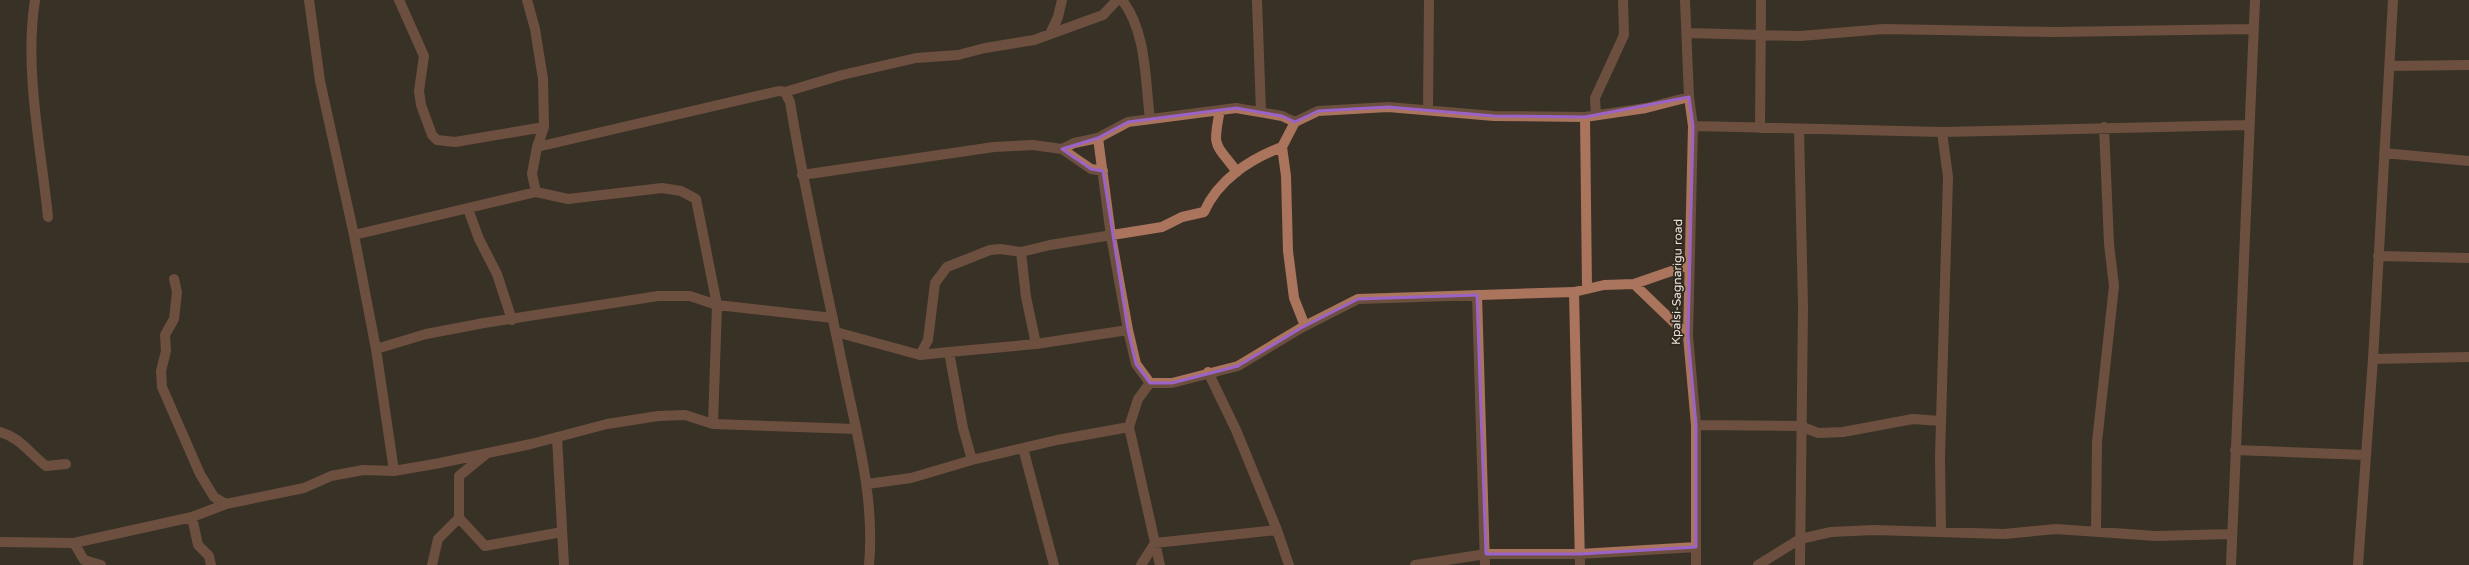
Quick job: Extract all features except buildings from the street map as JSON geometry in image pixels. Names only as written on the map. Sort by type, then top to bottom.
[{"type":"street","points":[[35,0],[31,25],[31,66],[48,217]]},
{"type":"street","points":[[309,0],[320,81],[354,235],[376,349],[394,471]]},
{"type":"street","points":[[399,0],[424,56],[419,91],[429,128],[437,140],[455,142],[544,127]]},
{"type":"street","points":[[527,0],[535,29],[543,79],[544,127],[537,147],[532,174],[536,192]]},
{"type":"street","points":[[1050,34],[1058,17],[1062,0]]},
{"type":"street","points":[[537,147],[779,91],[786,92],[842,75],[916,58],[958,55],[985,48],[1034,40],[1103,15],[1117,0]]},
{"type":"street","points":[[1122,0],[1129,9],[1139,33],[1150,120]]},
{"type":"street","points":[[1257,0],[1261,112]]},
{"type":"street","points":[[1428,110],[1429,0]]},
{"type":"street","points":[[1596,115],[1595,98],[1624,35],[1624,0]]},
{"type":"street","name":"Kpalsi-Sagnarigu road","points":[[1685,0],[1688,33],[1689,97],[1693,126],[1688,336],[1696,425],[1696,565]]},
{"type":"street","points":[[1760,0],[1760,128]]},
{"type":"street","points":[[2231,565],[2248,125],[2255,0]]},
{"type":"street","points":[[2358,565],[2373,359],[2393,0]]},
{"type":"street","points":[[1688,33],[1800,36],[1884,29],[2054,32],[2253,29]]},
{"type":"street","points":[[2390,66],[2469,65]]},
{"type":"street","points":[[786,92],[790,102],[802,175],[868,484],[871,546],[869,565]]},
{"type":"street","points":[[1305,326],[1294,298],[1288,251],[1286,176],[1282,147],[1295,122],[1318,111],[1388,107],[1494,116],[1585,117],[1646,108],[1689,97]]},
{"type":"street","points":[[1062,149],[1074,143],[1098,138],[1118,126],[1236,108],[1282,116],[1295,122]]},
{"type":"street","points":[[1220,110],[1215,137],[1222,155],[1237,172]]},
{"type":"street","points":[[1585,117],[1587,288]]},
{"type":"street","points":[[1693,126],[1942,132],[2104,127],[2248,125]]},
{"type":"street","points":[[2096,531],[2097,442],[2114,286],[2109,244],[2104,127]]},
{"type":"street","points":[[1798,129],[1803,307],[1800,426],[1800,565]]},
{"type":"street","points":[[1941,530],[1941,421],[1948,177],[1942,132]]},
{"type":"street","points":[[1098,138],[1111,236],[1128,330],[1136,364],[1150,384]]},
{"type":"street","points":[[802,175],[994,147],[1033,145],[1062,149],[1092,169],[1103,171]]},
{"type":"street","points":[[920,356],[928,340],[935,283],[947,267],[990,250],[1000,249],[1021,252],[1050,245],[1162,227],[1182,217],[1204,212],[1209,199],[1222,184],[1259,156],[1282,147]]},
{"type":"street","points":[[2384,153],[2469,161]]},
{"type":"street","points":[[354,235],[536,192],[568,198],[662,188],[681,191],[696,199],[717,305],[713,424]]},
{"type":"street","points":[[468,209],[479,239],[497,274],[512,320]]},
{"type":"street","points":[[1021,252],[1026,297],[1036,344]]},
{"type":"street","points":[[2378,256],[2469,258]]},
{"type":"street","points":[[1160,565],[1129,427],[1138,399],[1150,384],[1172,383],[1208,372],[1238,366],[1305,326],[1358,299],[1574,292],[1587,288],[1634,284],[1689,265]]},
{"type":"street","points":[[174,279],[177,292],[174,319],[165,336],[166,351],[161,371],[162,387],[200,474],[214,496],[226,504]]},
{"type":"street","points":[[1634,284],[1688,336]]},
{"type":"street","points":[[1574,292],[1580,565]]},
{"type":"street","points":[[1477,295],[1486,554],[1485,565]]},
{"type":"street","points":[[376,349],[426,334],[658,296],[690,296],[717,305],[833,318]]},
{"type":"street","points":[[836,332],[920,356],[1036,344],[1128,330]]},
{"type":"street","points":[[949,352],[963,428],[972,460]]},
{"type":"street","points":[[2373,359],[2469,357]]},
{"type":"street","points":[[1208,372],[1236,430],[1277,530],[1288,565]]},
{"type":"street","points":[[0,542],[74,543],[192,517],[226,504],[304,488],[331,476],[363,470],[394,471],[557,437],[607,424],[658,416],[685,415],[713,424],[856,428]]},
{"type":"street","points":[[1696,425],[1800,426],[1818,433],[1843,432],[1913,419],[1941,421]]},
{"type":"street","points":[[868,484],[912,478],[972,460],[1023,448],[1129,427]]},
{"type":"street","points":[[0,432],[14,437],[33,456],[46,466],[66,464]]},
{"type":"street","points":[[557,437],[564,565]]},
{"type":"street","points":[[1023,448],[1054,565]]},
{"type":"street","points":[[2235,450],[2365,455]]},
{"type":"street","points":[[488,452],[459,476],[459,518],[485,546],[562,532]]},
{"type":"street","points":[[192,517],[198,545],[210,556],[211,565]]},
{"type":"street","points":[[432,565],[438,539],[459,518]]},
{"type":"street","points":[[1155,543],[1277,530]]},
{"type":"street","points":[[1758,565],[1800,539],[1831,532],[1941,530],[2004,534],[2029,530],[2096,531],[2156,536],[2232,534]]},
{"type":"street","points":[[74,543],[84,560],[101,565]]},
{"type":"street","points":[[1141,565],[1155,543]]},
{"type":"street","points":[[1415,565],[1486,554],[1580,554],[1696,547]]},
{"type":"highlighted area","points":[[1689,97],[1693,126],[1688,336],[1696,425],[1696,547],[1580,554],[1486,554],[1477,295],[1358,299],[1301,328],[1238,366],[1172,383],[1150,383],[1136,364],[1128,330],[1103,171],[1091,169],[1062,149],[1098,138],[1128,122],[1236,108],[1282,116],[1295,122],[1318,111],[1388,107],[1494,116],[1585,117]]}]
